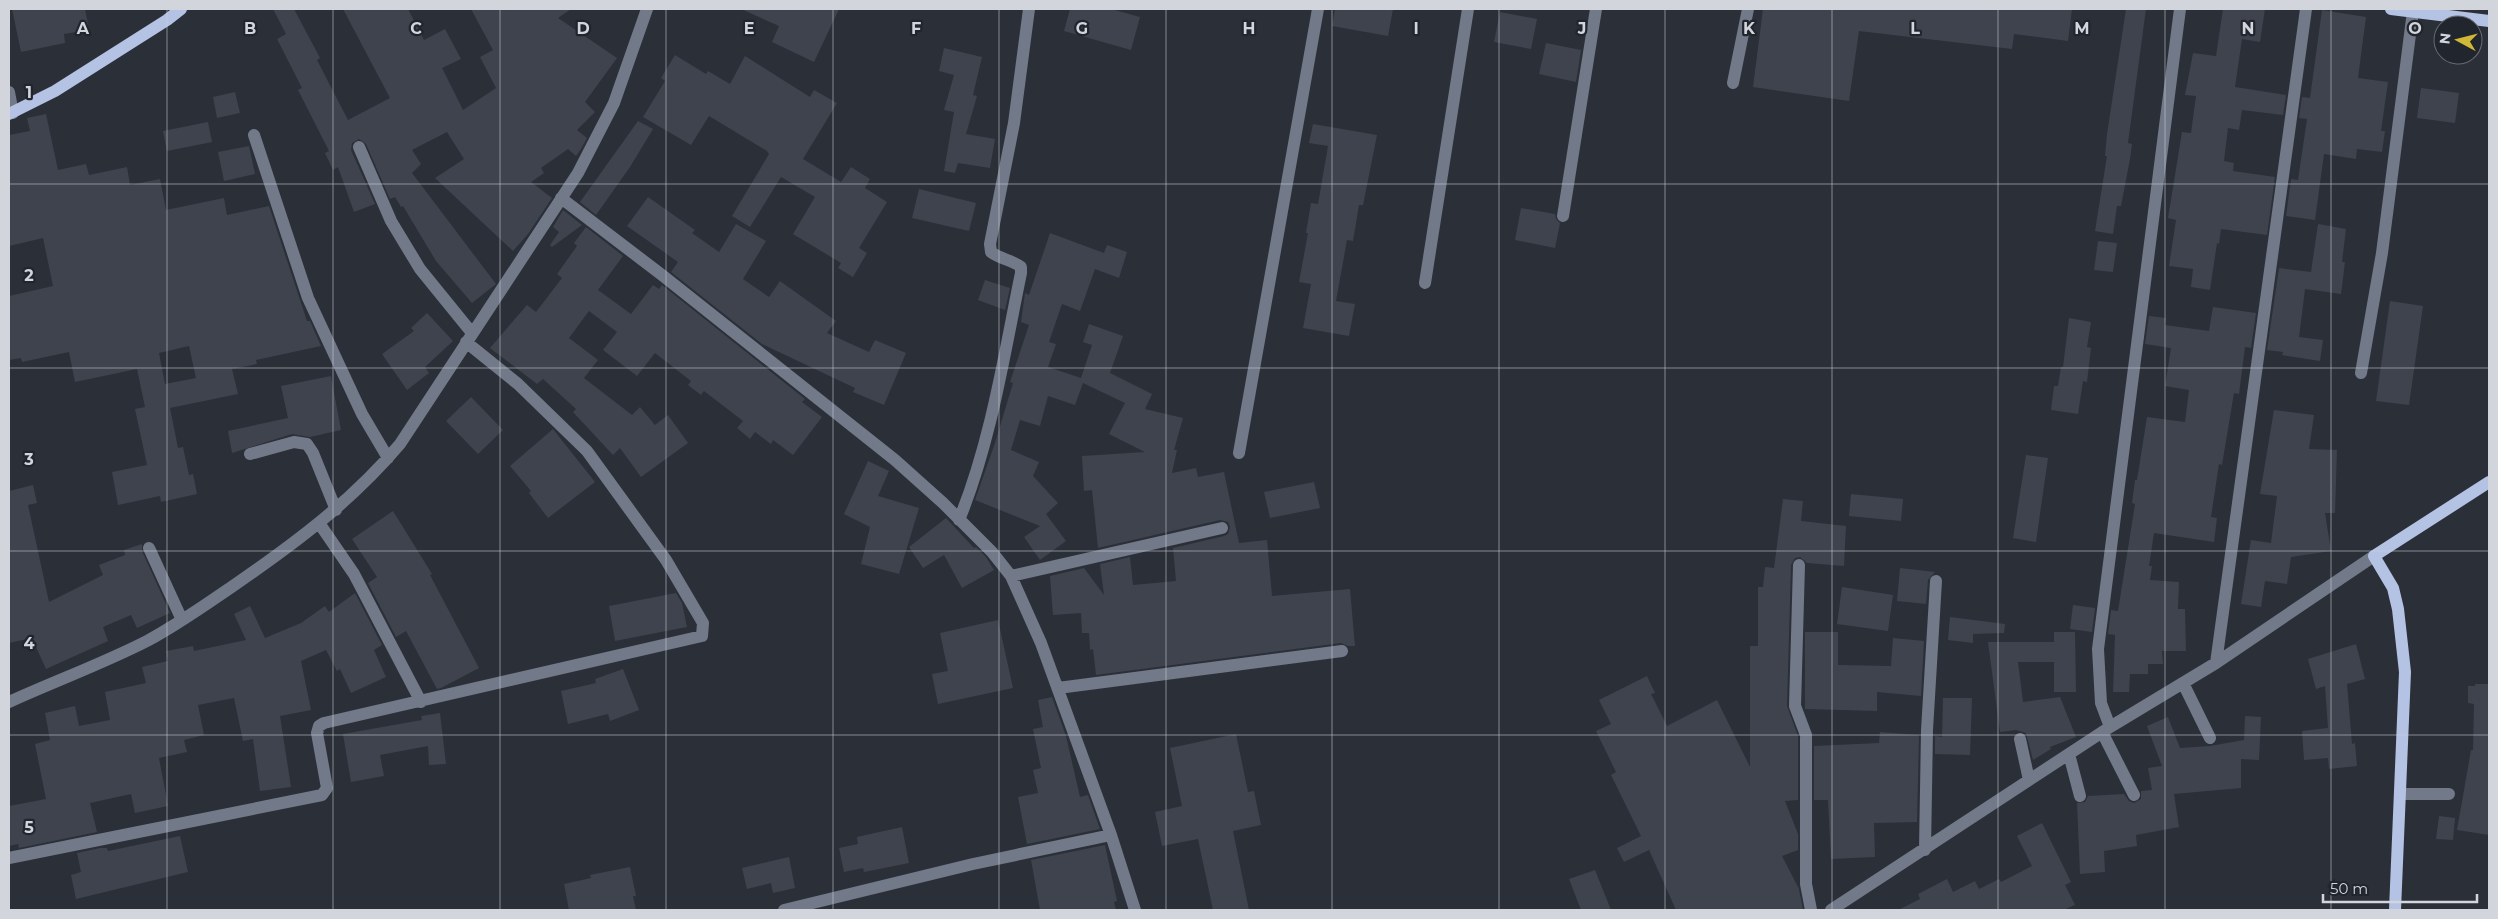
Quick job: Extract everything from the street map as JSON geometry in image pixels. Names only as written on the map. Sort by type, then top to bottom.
[{"type":"main road","points":[[11,114],[55,91],[166,15],[181,9]]},
{"type":"main road","points":[[2391,9],[2489,21]]},
{"type":"main road","points":[[2395,910],[2405,672],[2402,637],[2393,588],[2374,556],[2489,482]]},
{"type":"street","points":[[9,702],[147,641],[182,620],[319,523],[366,483],[400,444],[578,173],[607,119],[647,9]]},
{"type":"street","points":[[959,520],[970,494],[989,423],[1021,273],[1021,267],[1014,262],[996,256],[991,252],[990,244],[1014,123],[1029,9]]},
{"type":"street","points":[[1239,453],[1318,9]]},
{"type":"street","points":[[1425,283],[1468,9]]},
{"type":"street","points":[[1563,216],[1596,9]]},
{"type":"street","points":[[1733,83],[1748,9]]},
{"type":"street","points":[[2134,795],[2106,730],[2101,703],[2098,649],[2180,9]]},
{"type":"street","points":[[2216,663],[2306,9]]},
{"type":"street","points":[[2361,373],[2382,253],[2413,11]]},
{"type":"street","points":[[9,92],[11,114]]},
{"type":"street","points":[[254,135],[308,298],[362,414],[388,458]]},
{"type":"street","points":[[9,858],[322,795],[327,788],[317,736],[319,726],[696,638],[704,633],[699,617],[666,560],[587,451],[469,338],[420,270],[391,221],[359,147]]},
{"type":"street","points":[[561,198],[662,275],[895,460],[992,552],[1010,576],[1041,643],[1111,835],[1135,910]]},
{"type":"street","points":[[250,454],[294,442],[307,444],[313,453],[336,510]]},
{"type":"street","points":[[319,523],[354,574],[421,702]]},
{"type":"street","points":[[1010,576],[1222,528]]},
{"type":"street","points":[[149,548],[182,620]]},
{"type":"street","points":[[1831,910],[2106,730],[2216,663],[2374,556]]},
{"type":"street","points":[[1799,565],[1795,706],[1806,735],[1806,884],[1811,910]]},
{"type":"street","points":[[1925,850],[1927,730],[1936,581]]},
{"type":"street","points":[[1058,688],[1342,651]]},
{"type":"street","points":[[2183,682],[2210,738]]},
{"type":"street","points":[[2020,739],[2029,780]]},
{"type":"street","points":[[2069,754],[2080,796]]},
{"type":"street","points":[[2400,794],[2449,794]]},
{"type":"street","points":[[784,910],[974,864],[1111,835]]},
{"type":"building","points":[[12,9],[85,9],[89,30],[64,34],[65,43],[21,52]]},
{"type":"building","points":[[273,9],[294,9],[320,58],[317,60],[348,120],[390,98],[343,9],[408,9],[424,40],[445,29],[461,59],[442,68],[463,110],[496,88],[480,57],[493,50],[471,9],[571,9],[558,18],[617,58],[585,102],[595,112],[577,130],[587,138],[581,149],[576,156],[568,149],[541,168],[544,173],[531,182],[552,198],[528,234],[513,251],[435,178],[464,159],[447,132],[412,150],[421,164],[412,173],[496,284],[472,303],[436,261],[403,206],[401,207],[395,197],[390,199],[366,144],[359,139],[352,143],[351,150],[375,204],[354,212],[338,167],[333,170],[325,153],[329,151],[298,90],[302,88],[277,39],[286,34]]},
{"type":"building","points":[[741,9],[839,9],[814,62],[772,42],[779,26]]},
{"type":"building","points":[[1070,9],[1111,9],[1140,17],[1131,50],[1064,31]]},
{"type":"building","points":[[1335,9],[1393,9],[1388,36],[1332,26]]},
{"type":"building","points":[[1763,9],[2072,9],[2068,41],[2014,34],[2012,49],[1859,31],[1849,101],[1753,87]]},
{"type":"building","points":[[2126,9],[2146,9],[2128,143],[2132,144],[2130,159],[2121,206],[2117,206],[2113,234],[2095,231],[2107,156],[2105,156],[2107,134]]},
{"type":"building","points":[[2223,9],[2265,9],[2260,42],[2242,39],[2235,87],[2286,95],[2283,115],[2242,110],[2239,130],[2228,128],[2224,161],[2234,163],[2233,171],[2275,177],[2267,235],[2221,229],[2210,290],[2191,287],[2193,269],[2169,266],[2176,220],[2168,218],[2182,132],[2191,133],[2196,96],[2185,95],[2193,53],[2216,56]]},
{"type":"building","points":[[2322,10],[2366,17],[2358,78],[2388,82],[2381,131],[2385,131],[2382,152],[2357,149],[2356,159],[2324,154],[2315,220],[2286,216],[2291,179],[2298,180],[2307,119],[2299,118],[2302,97],[2310,98]]},
{"type":"building","points":[[1500,12],[1537,19],[1531,49],[1494,42]]},
{"type":"building","points":[[1546,43],[1581,50],[1576,82],[1539,74]]},
{"type":"building","points":[[944,48],[982,57],[973,95],[977,96],[966,134],[995,139],[990,168],[958,163],[955,173],[944,171],[954,112],[944,110],[954,75],[939,71]]},
{"type":"building","points":[[675,55],[706,74],[708,71],[730,84],[745,56],[810,97],[814,90],[837,103],[803,159],[841,182],[851,167],[870,179],[865,188],[887,202],[859,248],[867,253],[853,277],[838,268],[841,263],[793,234],[815,197],[781,177],[750,227],[732,216],[769,154],[767,151],[709,116],[691,145],[643,117],[665,81],[661,78]]},
{"type":"building","points":[[2421,88],[2459,93],[2455,123],[2417,118]]},
{"type":"building","points":[[235,92],[240,113],[217,118],[213,97]]},
{"type":"building","points":[[46,114],[58,170],[86,164],[89,175],[127,167],[130,185],[160,179],[166,210],[224,198],[227,215],[269,206],[307,321],[310,321],[321,346],[256,360],[257,364],[232,369],[238,394],[170,408],[178,448],[183,447],[189,475],[193,474],[197,494],[161,502],[160,496],[118,505],[112,472],[147,465],[135,409],[145,407],[137,369],[75,382],[69,352],[22,362],[21,358],[9,360],[9,296],[53,286],[43,238],[9,246],[9,135],[30,131],[27,118]],"holes":[[[189,346],[196,378],[165,384],[159,353]]]},
{"type":"building","points":[[638,121],[653,129],[630,167],[596,215],[580,202]]},
{"type":"building","points":[[208,122],[212,142],[167,151],[163,131]]},
{"type":"building","points":[[1313,124],[1377,135],[1363,205],[1359,205],[1353,241],[1347,240],[1336,301],[1355,304],[1349,336],[1303,328],[1311,284],[1299,282],[1308,233],[1306,233],[1311,203],[1318,204],[1328,146],[1309,143]]},
{"type":"building","points":[[249,146],[255,174],[224,181],[218,152]]},
{"type":"building","points":[[919,189],[976,203],[969,231],[912,218]]},
{"type":"building","points":[[648,197],[695,230],[692,233],[719,252],[736,224],[766,241],[743,279],[769,297],[780,281],[836,321],[827,333],[869,352],[875,340],[906,353],[884,405],[853,392],[855,388],[762,344],[671,272],[678,262],[627,226]]},
{"type":"building","points":[[1521,208],[1555,214],[1556,219],[1560,223],[1555,248],[1515,240]]},
{"type":"building","points":[[563,210],[582,225],[552,247],[550,245],[559,232],[553,227]]},
{"type":"building","points":[[2318,224],[2346,229],[2342,262],[2345,262],[2341,294],[2305,289],[2299,337],[2323,340],[2320,361],[2282,355],[2283,352],[2267,350],[2279,268],[2311,272]]},
{"type":"building","points":[[586,227],[623,256],[598,290],[631,314],[653,285],[659,289],[662,285],[805,399],[802,402],[822,417],[793,455],[773,440],[771,444],[755,432],[750,439],[737,428],[743,421],[704,391],[701,395],[688,385],[691,381],[655,353],[637,376],[603,350],[617,332],[589,311],[569,338],[598,360],[584,378],[632,415],[640,407],[655,425],[668,415],[688,443],[641,477],[620,448],[613,455],[573,412],[576,409],[543,379],[537,384],[490,348],[527,305],[536,312],[562,278],[557,274],[577,246],[574,243]]},
{"type":"building","points":[[1050,233],[1104,253],[1107,245],[1127,252],[1119,278],[1095,269],[1080,311],[1062,304],[1049,342],[1056,344],[1048,367],[1081,378],[1092,345],[1083,342],[1089,324],[1123,336],[1110,373],[1152,394],[1145,409],[1183,418],[1174,450],[1177,450],[1172,473],[1196,468],[1198,477],[1224,472],[1239,543],[1267,540],[1272,596],[1350,589],[1355,646],[1341,643],[1096,675],[1093,649],[1090,650],[1089,633],[1082,633],[1081,613],[1053,615],[1050,576],[1084,568],[1104,595],[1100,564],[1130,557],[1133,585],[1176,581],[1173,548],[1224,536],[1228,534],[1230,527],[1228,522],[1220,520],[1098,548],[1092,490],[1084,491],[1082,456],[1145,452],[1109,434],[1125,403],[1083,383],[1075,405],[1048,396],[1040,426],[1020,420],[1011,450],[1039,462],[1033,476],[1058,503],[1046,514],[1066,541],[1040,560],[1024,537],[1040,526],[975,500],[995,443],[1013,383],[1010,382],[1029,325],[1021,322],[1025,293],[1029,295]]},
{"type":"building","points":[[2098,241],[2117,243],[2113,272],[2094,270]]},
{"type":"building","points":[[985,280],[1010,288],[1005,310],[978,300]]},
{"type":"building","points":[[2390,301],[2423,306],[2409,405],[2376,401]]},
{"type":"building","points":[[2213,307],[2256,313],[2251,348],[2245,347],[2239,394],[2234,393],[2222,465],[2219,464],[2211,517],[2217,518],[2214,542],[2154,533],[2149,566],[2152,566],[2150,580],[2179,582],[2178,609],[2185,609],[2186,651],[2162,651],[2163,664],[2148,664],[2148,674],[2130,674],[2129,692],[2113,692],[2115,635],[2108,634],[2111,610],[2118,611],[2135,504],[2132,503],[2135,480],[2137,480],[2147,417],[2185,422],[2189,390],[2165,386],[2171,348],[2145,344],[2149,316],[2166,318],[2165,325],[2209,331]]},
{"type":"building","points":[[427,313],[453,341],[425,367],[429,373],[407,390],[382,354],[414,331],[411,328]]},
{"type":"building","points":[[2069,318],[2091,322],[2087,347],[2091,348],[2087,382],[2083,381],[2078,414],[2051,410],[2054,386],[2058,386],[2061,367],[2063,367]]},
{"type":"building","points":[[331,376],[341,430],[310,437],[292,434],[232,453],[228,431],[288,418],[281,386]]},
{"type":"building","points":[[471,397],[503,430],[478,454],[446,421]]},
{"type":"building","points":[[2274,410],[2314,415],[2309,449],[2337,450],[2335,513],[2325,513],[2331,551],[2291,557],[2287,584],[2265,581],[2261,607],[2241,604],[2251,540],[2271,543],[2277,496],[2260,494]]},
{"type":"building","points":[[553,429],[595,482],[548,518],[529,493],[531,491],[510,466]]},
{"type":"building","points":[[2026,455],[2048,458],[2036,542],[2013,538]]},
{"type":"building","points":[[868,461],[889,471],[878,496],[919,508],[899,574],[861,564],[870,527],[844,514]]},
{"type":"building","points":[[1314,482],[1320,508],[1270,518],[1264,492]]},
{"type":"building","points":[[33,485],[37,503],[28,505],[49,602],[103,575],[99,565],[125,555],[124,550],[142,544],[142,551],[170,613],[137,628],[131,615],[103,627],[108,641],[46,669],[32,638],[9,643],[9,491]]},
{"type":"building","points":[[1851,494],[1903,499],[1901,521],[1849,516]]},
{"type":"building","points":[[1783,499],[1803,501],[1801,521],[1846,526],[1844,566],[1807,563],[1800,557],[1795,558],[1791,565],[1787,706],[1798,736],[1798,800],[1785,801],[1798,834],[1798,850],[1782,856],[1799,889],[1803,910],[1676,910],[1649,850],[1624,862],[1617,848],[1641,836],[1611,775],[1616,772],[1596,731],[1611,724],[1599,700],[1647,676],[1655,693],[1651,694],[1667,726],[1717,700],[1750,767],[1750,646],[1758,646],[1758,587],[1763,587],[1765,567],[1774,568]]},
{"type":"building","points":[[393,511],[432,574],[430,575],[479,668],[441,688],[437,689],[406,631],[396,637],[368,583],[377,577],[352,539]]},
{"type":"building","points":[[946,518],[974,548],[976,547],[986,557],[994,570],[962,588],[944,555],[923,568],[909,547]]},
{"type":"building","points":[[1900,568],[1935,572],[1928,580],[1926,604],[1897,601]]},
{"type":"building","points":[[1842,587],[1893,595],[1888,631],[1837,624]]},
{"type":"building","points":[[355,593],[382,645],[374,650],[386,677],[351,693],[340,669],[337,671],[326,650],[301,661],[311,710],[280,716],[291,787],[260,791],[253,739],[243,741],[234,698],[198,705],[204,735],[184,740],[187,752],[159,758],[168,806],[135,813],[131,794],[90,803],[97,832],[19,848],[18,844],[9,846],[9,806],[46,799],[35,744],[50,740],[45,713],[75,706],[79,726],[110,720],[105,692],[146,683],[142,667],[168,661],[166,651],[193,646],[194,651],[246,640],[234,614],[250,606],[265,638],[301,623],[325,606],[329,612]]},
{"type":"building","points":[[676,593],[682,603],[687,627],[615,641],[609,606]]},
{"type":"building","points":[[2073,605],[2095,608],[2092,632],[2070,629]]},
{"type":"building","points":[[1950,617],[2005,624],[2004,633],[1973,634],[1973,643],[1948,640]]},
{"type":"building","points":[[998,620],[1013,688],[938,704],[932,674],[948,671],[940,633]]},
{"type":"building","points":[[1805,632],[1838,632],[1838,665],[1891,666],[1893,638],[1924,641],[1921,696],[1877,692],[1877,711],[1805,709]]},
{"type":"building","points":[[2054,632],[2075,632],[2076,692],[2054,692],[2054,662],[2018,662],[2023,702],[2060,697],[2076,737],[2050,747],[2051,749],[2033,760],[2026,733],[2016,730],[2000,732],[1988,642],[2054,642]]},
{"type":"building","points":[[2356,644],[2365,679],[2347,684],[2352,744],[2355,743],[2357,766],[2329,769],[2328,758],[2304,760],[2302,731],[2328,728],[2325,686],[2316,689],[2308,659]]},
{"type":"building","points":[[623,669],[639,710],[610,721],[608,714],[568,724],[561,691],[596,683],[595,679]]},
{"type":"building","points":[[2475,684],[2489,684],[2489,835],[2457,830],[2471,750],[2473,750],[2474,704],[2468,703],[2468,686],[2475,686]]},
{"type":"building","points":[[1052,697],[1066,736],[1080,797],[1088,795],[1100,829],[1027,844],[1018,797],[1038,793],[1033,770],[1041,768],[1033,729],[1043,727],[1038,700]]},
{"type":"building","points":[[1943,698],[1972,698],[1970,755],[1935,754],[1935,736],[1942,737]]},
{"type":"building","points":[[440,713],[446,764],[429,765],[428,746],[380,755],[384,776],[351,782],[343,734],[422,720],[421,716]]},
{"type":"building","points":[[2245,716],[2261,717],[2259,760],[2241,759],[2241,788],[2174,794],[2179,827],[2136,835],[2137,846],[2104,851],[2105,872],[2080,874],[2077,803],[2085,802],[2088,796],[2124,794],[2129,801],[2134,803],[2141,799],[2141,791],[2152,790],[2148,768],[2162,766],[2147,726],[2168,717],[2180,748],[2210,746],[2244,740]]},
{"type":"building","points":[[1880,732],[1919,735],[1917,822],[1874,823],[1875,857],[1831,859],[1828,800],[1814,800],[1814,746],[1879,743]]},
{"type":"building","points":[[1236,734],[1248,792],[1254,791],[1261,825],[1233,831],[1249,910],[1213,910],[1198,839],[1162,846],[1155,812],[1182,806],[1170,748]]},
{"type":"building","points":[[2439,816],[2455,818],[2453,840],[2436,839]]},
{"type":"building","points":[[2042,823],[2071,882],[2065,885],[2075,905],[2063,910],[1898,910],[1920,899],[1918,894],[1947,879],[1953,892],[1975,881],[1979,889],[1999,879],[2001,882],[2032,866],[2017,836]]},
{"type":"building","points":[[902,827],[909,863],[864,872],[863,868],[844,872],[839,848],[858,844],[857,837]]},
{"type":"building","points":[[180,836],[188,872],[76,899],[71,875],[81,872],[77,853],[100,848],[107,848],[108,851]]},
{"type":"building","points":[[1105,845],[1117,901],[1114,902],[1116,910],[1040,910],[1031,860]]},
{"type":"building","points":[[789,857],[795,888],[773,893],[771,883],[747,889],[742,868]]},
{"type":"building","points":[[630,867],[636,896],[633,896],[636,910],[569,910],[564,884],[591,878],[590,875]]},
{"type":"building","points":[[1595,870],[1611,910],[1581,910],[1569,879]]}]
